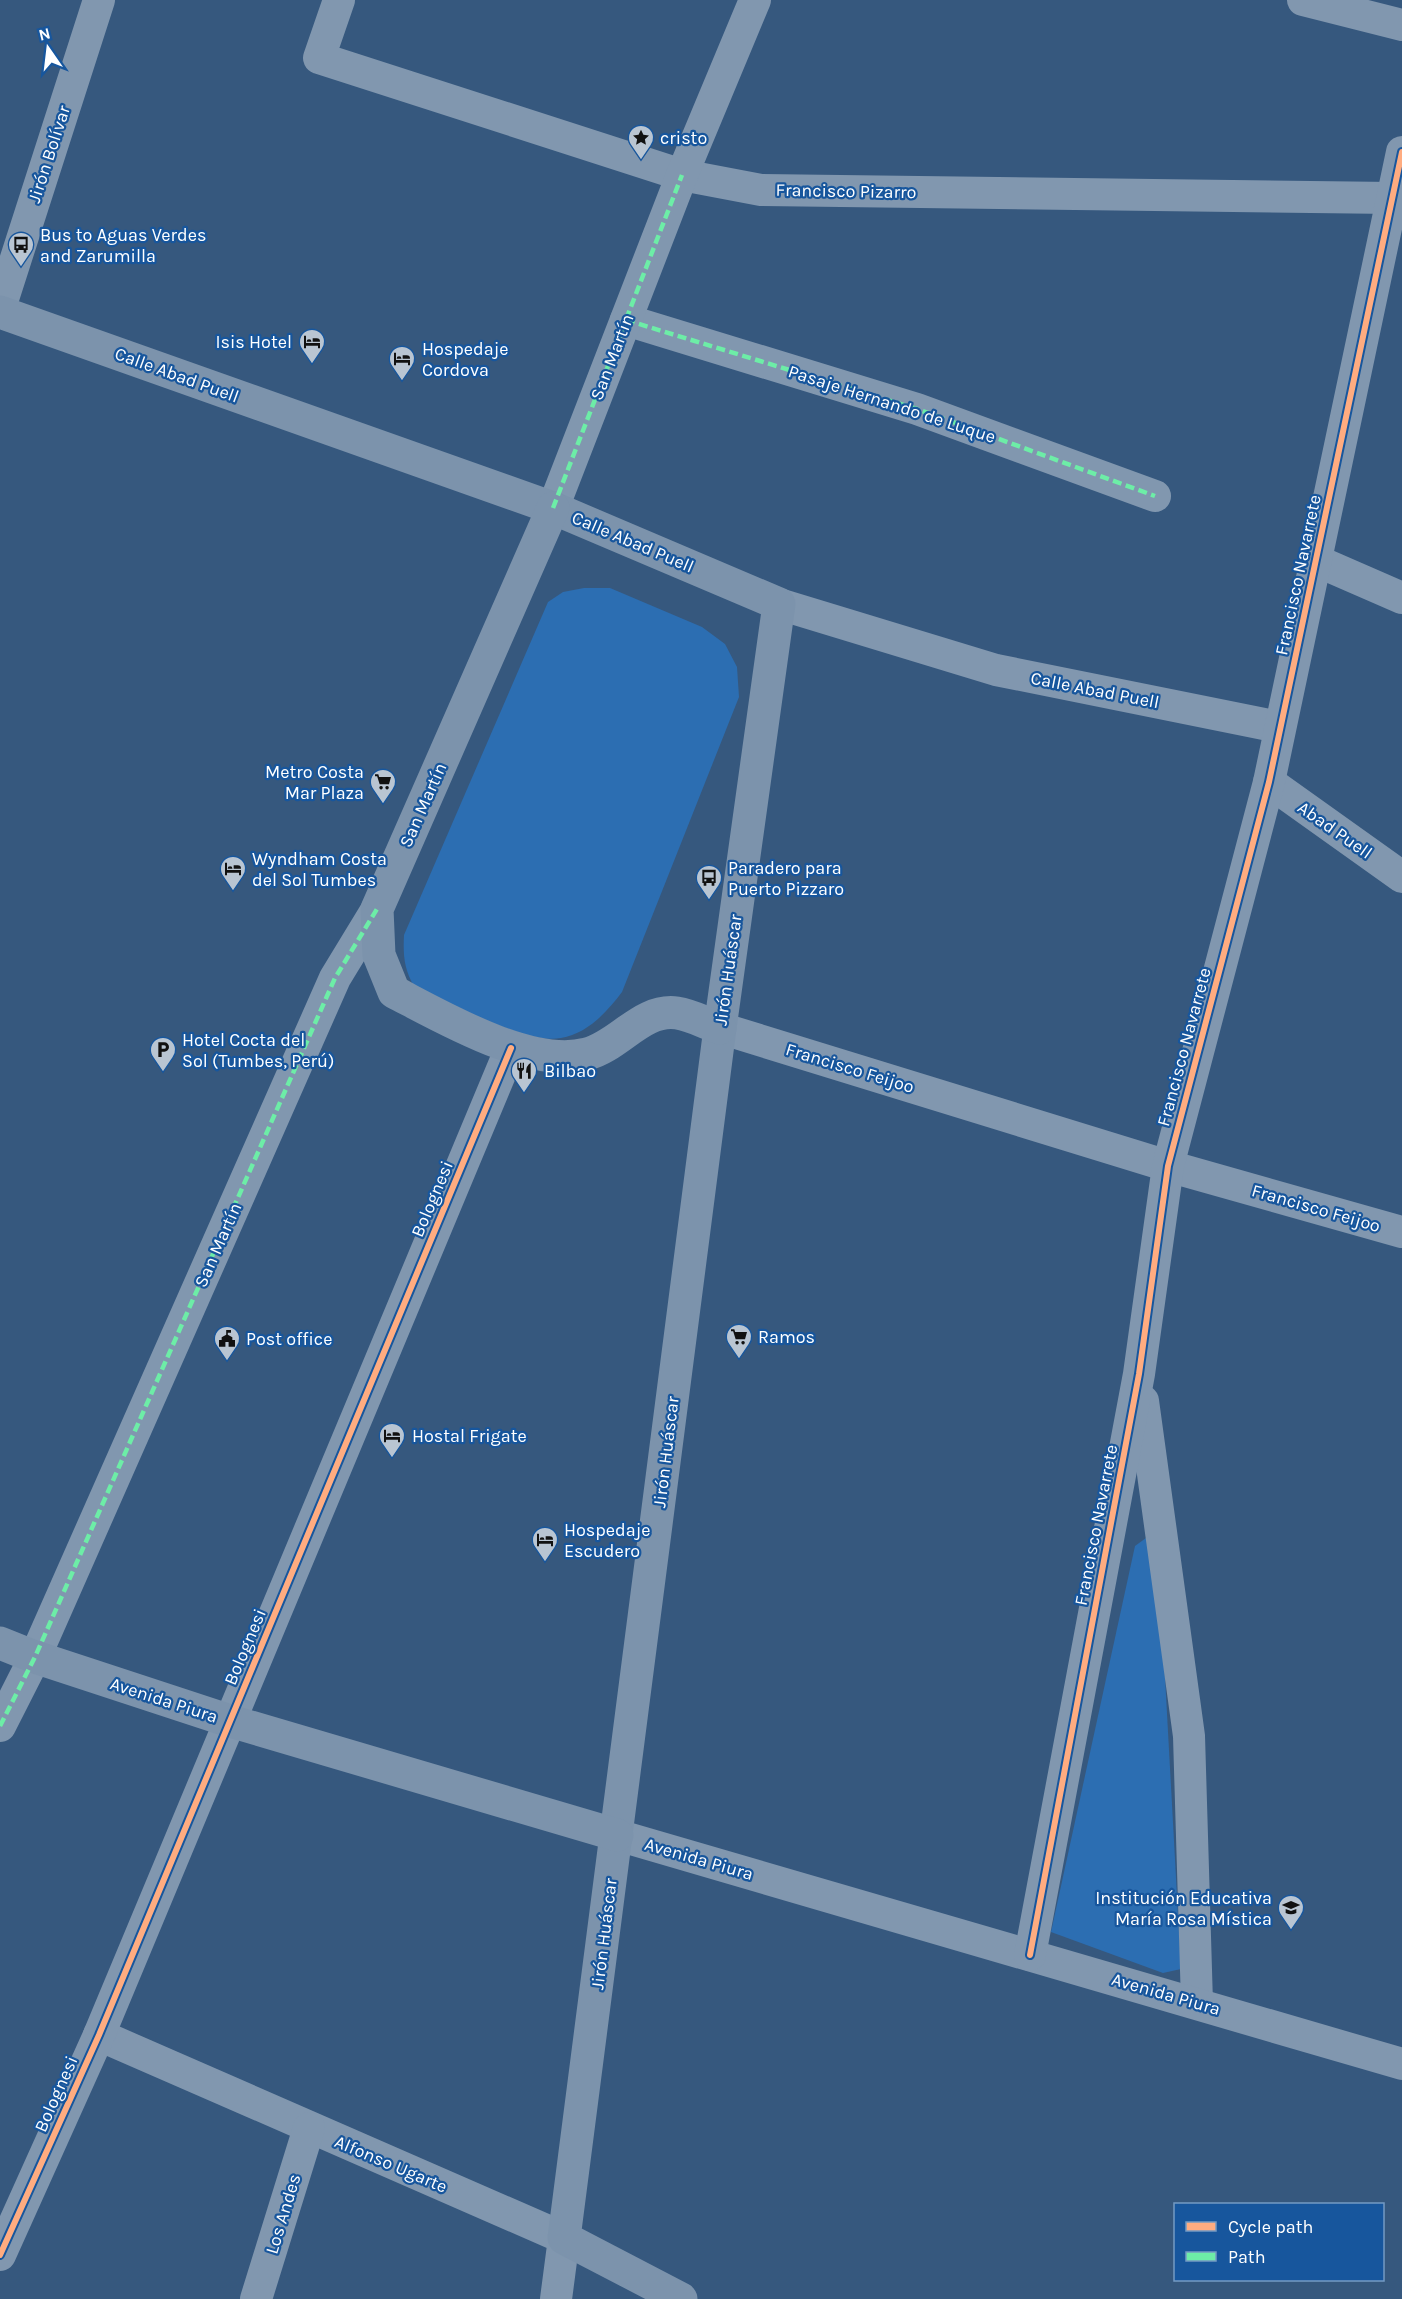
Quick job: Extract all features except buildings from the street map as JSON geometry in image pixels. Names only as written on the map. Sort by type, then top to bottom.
[{"type":"main road","name":"Calle Abad Puell","points":[[0,310],[554,508],[779,604]]},
{"type":"main road","name":"San Martín","points":[[377,909],[554,508]]},
{"type":"main road","name":"Jirón Huáscar","points":[[564,2238],[720,1028],[779,604]]},
{"type":"main road","name":"Francisco Feijoo","points":[[377,909],[379,955],[394,992],[511,1048],[558,1058],[588,1054],[618,1040],[649,1016],[676,1012],[720,1028]]},
{"type":"main road","name":"Avenida Piura","points":[[0,1643],[230,1721],[617,1835]]},
{"type":"main road","name":"Alfonso Ugarte","points":[[564,2238],[681,2299]]},
{"type":"street","name":"Jirón Bolívar","points":[[0,310],[99,0]]},
{"type":"street","name":"Francisco Pizarro","points":[[339,0],[319,58],[682,175],[761,190],[1393,198]]},
{"type":"street","name":"San Martín","points":[[554,508],[682,175],[755,0]]},
{"type":"street","points":[[1303,0],[1402,25]]},
{"type":"street","name":"Francisco Navarrete","points":[[1030,1955],[1139,1374],[1168,1166],[1269,782],[1402,152]]},
{"type":"street","name":"Pasaje Hernando de Luque","points":[[626,320],[917,409],[1155,496]]},
{"type":"street","points":[[1317,561],[1402,598]]},
{"type":"street","name":"Calle Abad Puell","points":[[779,604],[996,670],[1279,727]]},
{"type":"street","name":"Abad Puell","points":[[1269,782],[1402,877]]},
{"type":"street","name":"San Martín","points":[[0,1726],[36,1657],[335,978],[377,909]]},
{"type":"street","name":"Francisco Feijoo","points":[[720,1028],[1168,1166],[1402,1232]]},
{"type":"street","name":"Bolognesi","points":[[0,2255],[99,2035],[511,1048]]},
{"type":"street","points":[[1139,1374],[1189,1736],[1197,2003]]},
{"type":"street","name":"Avenida Piura","points":[[617,1835],[1402,2064]]},
{"type":"street","name":"Alfonso Ugarte","points":[[99,2035],[564,2238]]},
{"type":"street","name":"Los Andes","points":[[256,2299],[309,2128]]},
{"type":"street","name":"Jirón Huáscar","points":[[556,2299],[564,2238]]},
{"type":"shaded area","points":[[584,588],[610,588],[702,627],[725,644],[737,667],[739,697],[622,992],[610,1007],[588,1027],[570,1036],[546,1038],[528,1035],[487,1021],[414,986],[405,962],[404,935],[548,602],[563,592]]},
{"type":"shaded area","points":[[1146,1538],[1158,1549],[1181,1969],[1163,1973],[1051,1932],[1135,1546]]},
{"type":"marked path","points":[[553,508],[682,175]]},
{"type":"marked path","points":[[626,320],[917,409],[1155,496]]},
{"type":"marked path","points":[[0,1726],[35,1657],[335,978],[377,909]]},
{"type":"cycle path","points":[[1030,1955],[1139,1374],[1168,1166],[1269,782],[1402,152]]},
{"type":"cycle path","points":[[0,2255],[99,2035],[511,1048]]},
{"type":"place","name":"cristo","points":[[641,161]]},
{"type":"place","name":"Bus to Aguas Verdes and Zarumilla","points":[[21,268]]},
{"type":"place","name":"Isis Hotel","points":[[312,365]]},
{"type":"place","name":"Hospedaje Cordova","points":[[402,382]]},
{"type":"place","name":"Metro Costa Mar Plaza","points":[[383,805]]},
{"type":"place","name":"Wyndham Costa del Sol Tumbes","points":[[233,892]]},
{"type":"place","name":"Paradero para Puerto Pizzaro","points":[[709,901]]},
{"type":"place","name":"Hotel Cocta del Sol (Tumbes, Perú)","points":[[163,1073]]},
{"type":"place","name":"Bilbao","points":[[524,1094]]},
{"type":"place","name":"Ramos","points":[[739,1360]]},
{"type":"place","name":"Post office","points":[[227,1362]]},
{"type":"place","name":"Hostal Frigate","points":[[392,1459]]},
{"type":"place","name":"Hospedaje Escudero","points":[[545,1563]]},
{"type":"place","name":"Institución Educativa María Rosa Mística","points":[[1291,1931]]}]
